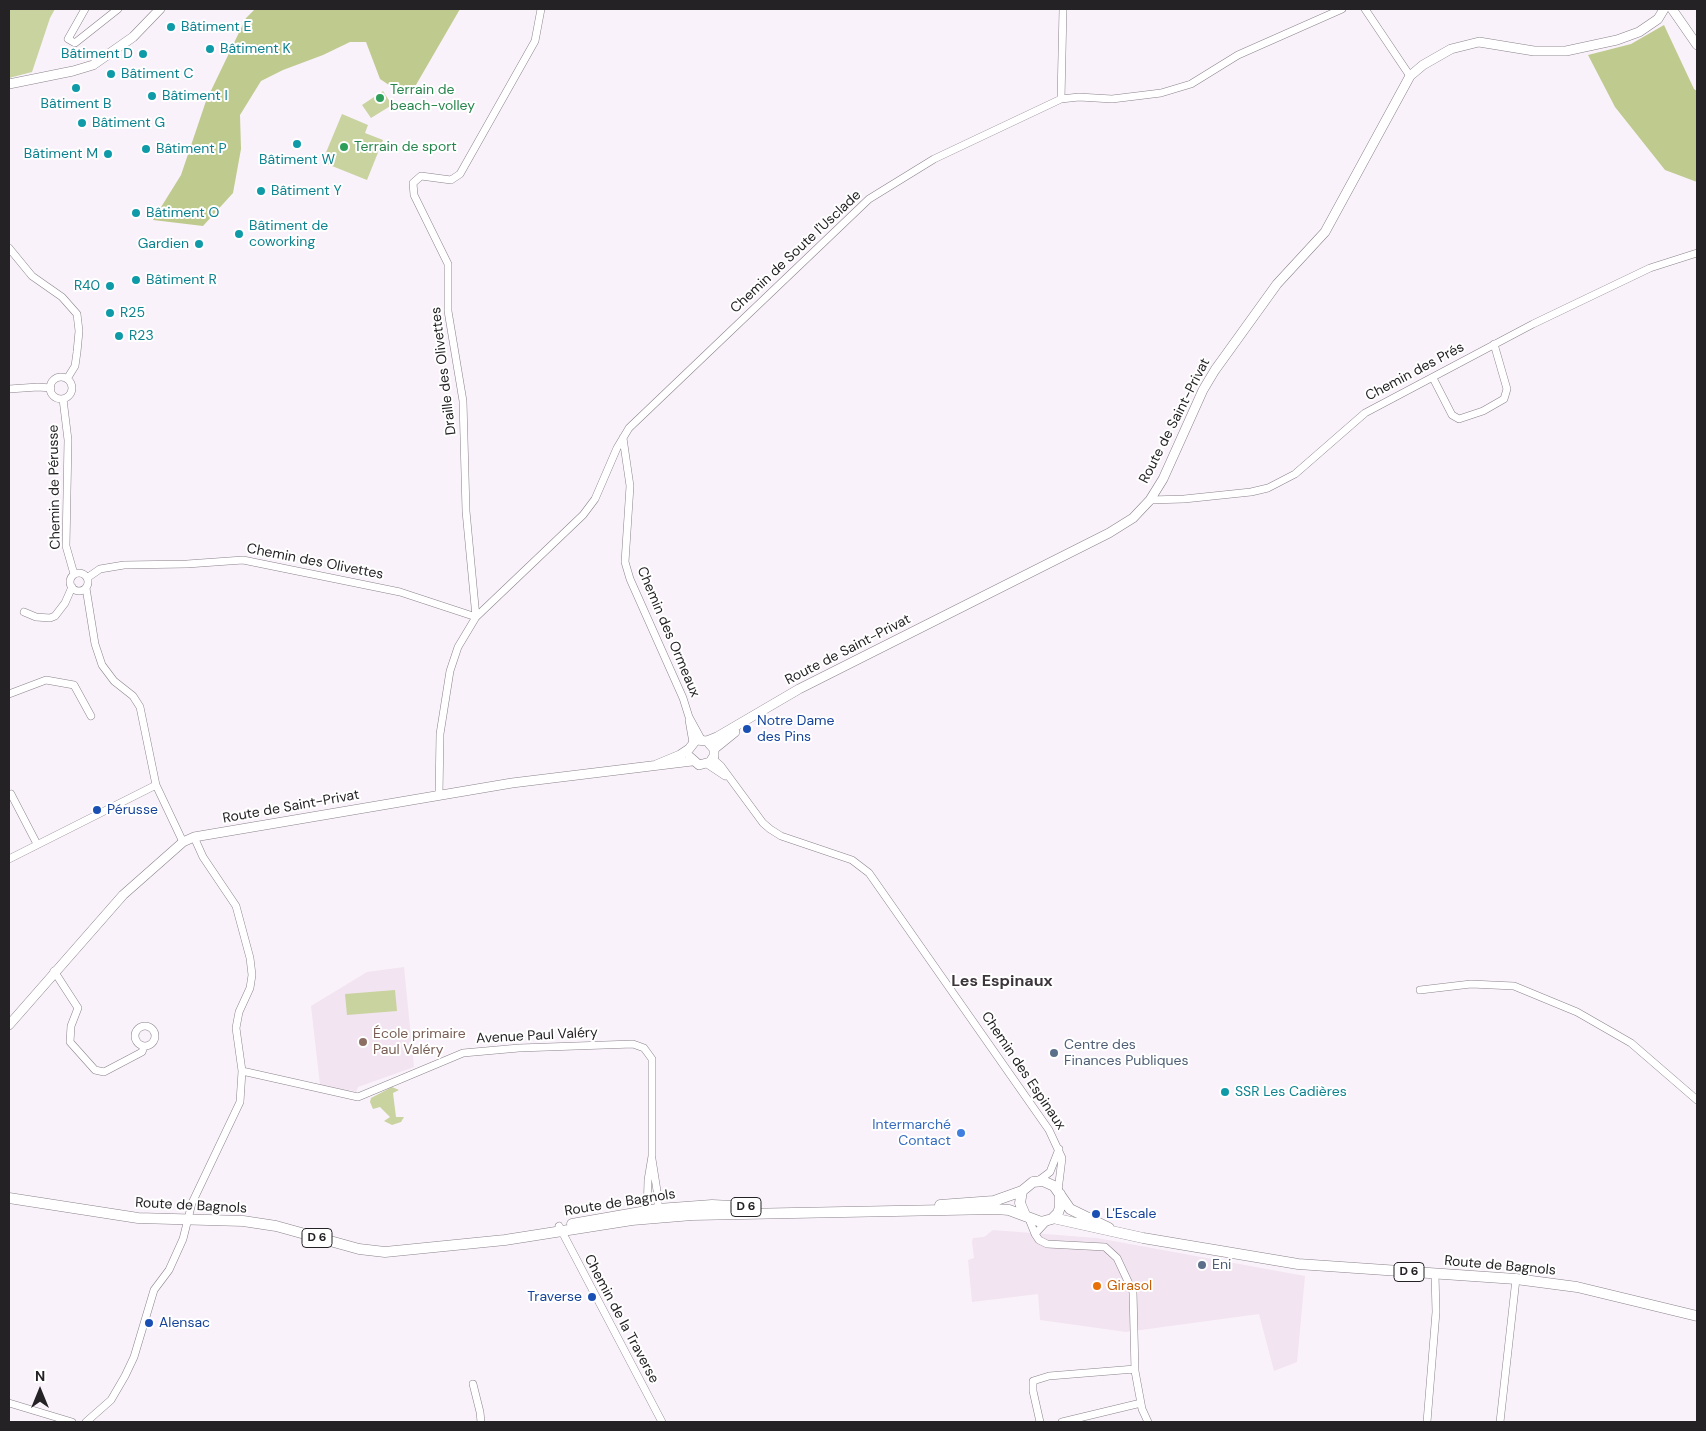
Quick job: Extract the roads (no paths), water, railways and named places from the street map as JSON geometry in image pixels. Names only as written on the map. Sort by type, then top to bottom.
[{"type":"main road","points":[[1037,1181],[1049,1183],[1059,1192],[1060,1207],[1053,1218],[1041,1222],[1027,1217],[1020,1204],[1022,1191],[1029,1184],[1037,1181]]},
{"type":"main road","name":"D 6","points":[[936,1208],[994,1201],[1022,1191]]},
{"type":"main road","name":"D 6","points":[[1059,1192],[1070,1208],[1119,1233]]},
{"type":"main road","name":"Route de Bagnols","points":[[9,1198],[138,1218],[226,1219],[261,1223],[372,1251],[402,1251],[490,1240],[653,1214],[711,1210],[936,1208]]},
{"type":"main road","name":"D 6","points":[[936,1208],[1009,1210],[1027,1217]]},
{"type":"main road","name":"D 6","points":[[1053,1218],[1119,1233]]},
{"type":"main road","name":"Route de Bagnols","points":[[1119,1233],[1298,1264],[1516,1279],[1577,1287],[1697,1316]]},
{"type":"street","points":[[85,9],[68,40],[75,43],[118,9]]},
{"type":"street","points":[[9,84],[94,65],[133,37],[160,9]]},
{"type":"street","name":"Draille des Olivettes","points":[[476,617],[466,511],[463,401],[448,310],[448,264],[414,195],[413,184],[421,176],[451,180],[460,174],[535,41],[541,9]]},
{"type":"street","points":[[1061,99],[1063,9]]},
{"type":"street","name":"Chemin de Soute l'Usclade","points":[[476,617],[583,515],[595,499],[629,428],[869,199],[934,159],[1061,99],[1079,97],[1112,99],[1161,94],[1191,84],[1246,50],[1342,9]]},
{"type":"street","points":[[1364,9],[1410,76]]},
{"type":"street","name":"Route de Saint-Privat","points":[[656,765],[697,743],[746,722],[799,689],[1109,533],[1133,518],[1150,500],[1215,370],[1277,284],[1325,232],[1410,76],[1423,66],[1451,49],[1479,42],[1534,50],[1566,51],[1617,40],[1639,32],[1658,19],[1664,9]]},
{"type":"street","points":[[1672,9],[1697,45]]},
{"type":"street","points":[[9,248],[32,276],[62,298],[77,314],[79,331],[75,366],[67,379]]},
{"type":"street","name":"Chemin des Prés","points":[[1150,500],[1193,498],[1250,492],[1268,488],[1294,474],[1365,413],[1494,344],[1650,268],[1697,253]]},
{"type":"street","points":[[1432,378],[1452,415],[1459,420],[1483,411],[1504,399],[1506,389],[1494,344]]},
{"type":"street","points":[[56,379],[67,379],[72,384],[72,392],[63,398],[53,395],[51,388],[56,379]]},
{"type":"street","points":[[9,389],[38,386],[51,388]]},
{"type":"street","name":"Chemin de Pérusse","points":[[63,398],[68,440],[66,546],[74,574]]},
{"type":"street","name":"Chemin des Ormeaux","points":[[623,438],[630,486],[625,562],[630,579],[682,698],[697,743]]},
{"type":"street","name":"Chemin des Olivettes","points":[[87,578],[100,569],[124,565],[243,560],[400,592],[476,617]]},
{"type":"street","points":[[24,612],[36,617],[50,618],[55,616],[65,603],[72,587],[70,582],[74,574],[81,573],[87,578],[86,588],[95,644],[102,665],[114,681],[133,696],[140,707],[156,785],[183,842]]},
{"type":"street","points":[[72,587],[77,590],[86,588]]},
{"type":"street","points":[[439,795],[440,734],[450,671],[458,647],[476,617]]},
{"type":"street","points":[[9,694],[46,680],[74,685],[91,716]]},
{"type":"street","name":"Route de Saint-Privat","points":[[9,1025],[123,895],[183,842],[194,837],[439,795],[656,765],[692,761],[699,765],[711,757],[746,722]]},
{"type":"street","points":[[692,761],[697,743],[711,757]]},
{"type":"street","name":"Chemin des Espinaux","points":[[711,757],[736,786],[763,823],[781,836],[852,860],[869,873],[1040,1116],[1059,1149],[1062,1158],[1059,1192]]},
{"type":"street","points":[[9,859],[156,785]]},
{"type":"street","points":[[9,795],[11,794],[37,844]]},
{"type":"street","points":[[86,1422],[111,1400],[125,1376],[134,1357],[154,1290],[170,1270],[189,1220],[192,1203],[240,1102],[242,1071],[236,1028],[239,1012],[250,988],[252,975],[250,958],[236,906],[203,856],[194,837]]},
{"type":"street","points":[[54,972],[78,1008],[71,1026],[70,1042],[94,1070],[104,1072],[142,1052],[144,1046]]},
{"type":"street","points":[[1420,990],[1471,984],[1514,986],[1577,1012],[1631,1043],[1697,1100]]},
{"type":"street","name":"Avenue Paul Valéry","points":[[242,1071],[358,1097],[464,1053],[519,1048],[633,1044],[644,1048],[652,1059],[653,1214]]},
{"type":"street","name":"Chemin des Espinaux","points":[[1037,1181],[1050,1172],[1059,1149]]},
{"type":"street","name":"Avenue Paul Valéry","points":[[652,1156],[648,1180],[653,1214]]},
{"type":"street","points":[[1027,1217],[1039,1240],[1047,1244],[1105,1247],[1118,1258],[1133,1292],[1135,1369],[1141,1403],[1148,1422]]},
{"type":"street","points":[[1036,1234],[1041,1226],[1053,1218]]},
{"type":"street","name":"Chemin de la Traverse","points":[[560,1229],[662,1422]]},
{"type":"street","points":[[1427,1422],[1436,1312],[1435,1274]]},
{"type":"street","points":[[1500,1422],[1516,1279]]},
{"type":"street","points":[[1040,1422],[1033,1391],[1033,1380],[1049,1376],[1135,1369]]},
{"type":"street","points":[[473,1384],[480,1412],[480,1422]]},
{"type":"street","points":[[9,1403],[72,1422]]},
{"type":"street","points":[[1062,1422],[1141,1403]]},
{"type":"place","name":"Bâtiment E","points":[[171,27]]},
{"type":"place","name":"Bâtiment K","points":[[210,49]]},
{"type":"place","name":"Bâtiment D","points":[[143,54]]},
{"type":"place","name":"Bâtiment C","points":[[111,74]]},
{"type":"place","name":"Bâtiment B","points":[[76,88]]},
{"type":"place","name":"Bâtiment I","points":[[152,96]]},
{"type":"place","name":"Terrain de beach-volley","points":[[380,98]]},
{"type":"place","name":"Bâtiment G","points":[[82,123]]},
{"type":"place","name":"Bâtiment W","points":[[297,144]]},
{"type":"place","name":"Terrain de sport","points":[[344,147]]},
{"type":"place","name":"Bâtiment P","points":[[146,149]]},
{"type":"place","name":"Bâtiment M","points":[[108,154]]},
{"type":"place","name":"Bâtiment Y","points":[[261,191]]},
{"type":"place","name":"Bâtiment O","points":[[136,213]]},
{"type":"place","name":"Bâtiment de coworking","points":[[239,234]]},
{"type":"place","name":"Gardien","points":[[199,244]]},
{"type":"place","name":"Bâtiment R","points":[[136,280]]},
{"type":"place","name":"R40","points":[[110,286]]},
{"type":"place","name":"R25","points":[[110,313]]},
{"type":"place","name":"R23","points":[[119,336]]},
{"type":"place","name":"Notre Dame des Pins","points":[[747,729]]},
{"type":"place","name":"Pérusse","points":[[97,810]]},
{"type":"place","name":"École primaire Paul Valéry","points":[[363,1042]]},
{"type":"place","name":"Centre des Finances Publiques","points":[[1054,1053]]},
{"type":"place","name":"SSR Les Cadières","points":[[1225,1092]]},
{"type":"place","name":"Intermarché Contact","points":[[961,1133]]},
{"type":"place","name":"L'Escale","points":[[1096,1214]]},
{"type":"place","name":"Eni","points":[[1202,1265]]},
{"type":"place","name":"Girasol","points":[[1097,1286]]},
{"type":"place","name":"Traverse","points":[[592,1297]]},
{"type":"place","name":"Alensac","points":[[149,1323]]},
{"type":"district","name":"Les Espinaux","points":[[1002,982]]}]
